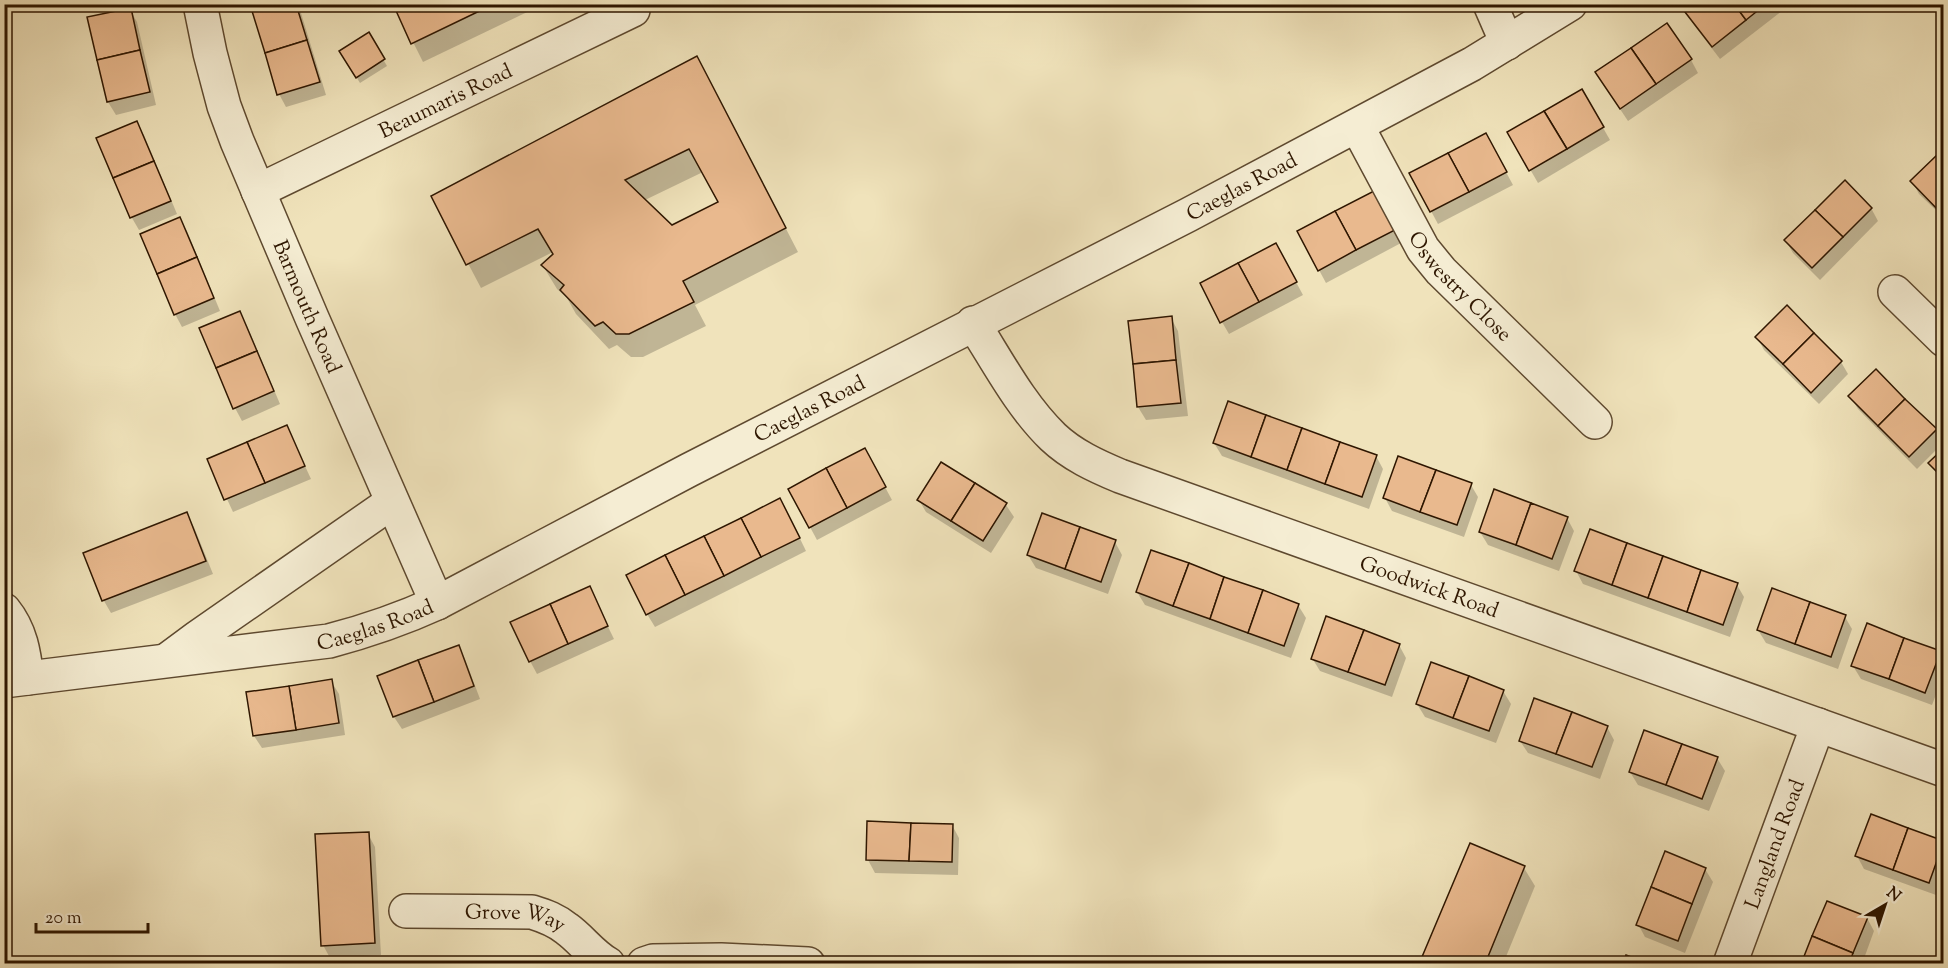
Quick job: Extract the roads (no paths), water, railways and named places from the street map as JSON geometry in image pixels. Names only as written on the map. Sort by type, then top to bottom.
[{"type":"street","name":"Barmouth Road","points":[[200,4],[224,106],[258,191],[437,603]]},
{"type":"street","points":[[1490,4],[1507,43]]},
{"type":"street","name":"Caeglas Road","points":[[16,680],[329,641],[364,632],[408,616],[1357,126],[1472,64],[1570,4]]},
{"type":"street","name":"Beaumaris Road","points":[[258,191],[635,6]]},
{"type":"street","name":"Oswestry Close","points":[[1357,126],[1423,249],[1441,271],[1595,422]]},
{"type":"street","points":[[1895,292],[1944,340]]},
{"type":"street","name":"Goodwick Road","points":[[974,323],[1031,411],[1054,438],[1085,460],[1131,480],[1944,770]]},
{"type":"street","points":[[167,660],[392,502]]},
{"type":"street","points":[[4,610],[19,634],[24,651],[16,680]]},
{"type":"street","name":"Langland Road","points":[[1730,963],[1818,725]]},
{"type":"street","name":"Grove Way","points":[[406,911],[532,912],[549,917],[568,929],[600,960],[608,963]]},
{"type":"street","points":[[644,963],[721,960],[808,963]]}]
